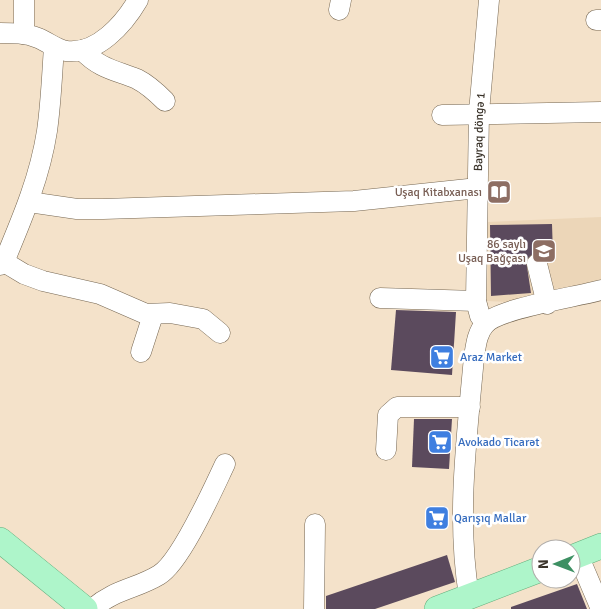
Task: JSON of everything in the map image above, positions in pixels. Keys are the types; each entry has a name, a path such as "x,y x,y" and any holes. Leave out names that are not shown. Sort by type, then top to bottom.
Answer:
{"main road":[{"path":"0,540 85,609"},
{"path":"581,554 601,546"},
{"path":"437,609 531,573"}],"street":[{"path":"24,0 24,34"},
{"path":"0,32 24,34 66,51 82,50 110,34 128,16 138,0"},
{"name":"Bayraq döngə 1","path":"486,323 480,316 476,301 480,112 489,0"},
{"path":"54,47 47,131 29,202 2,263 43,281 100,294 136,311 153,315 170,313 188,315 203,319 220,333"},
{"path":"82,50 93,62 119,74 139,80 165,101"},
{"path":"442,114 480,112 601,112"},
{"path":"29,202 77,209 112,209 354,201 478,188"},
{"path":"536,264 547,304"},
{"path":"469,596 463,548 463,497 476,343 486,323 504,314 601,290"},
{"path":"380,298 476,301"},
{"path":"141,352 153,315"},
{"path":"386,450 388,415 397,407 470,408"},
{"path":"92,609 104,598 159,575 169,567 198,520 225,464"},
{"path":"314,609 315,524"},
{"path":"581,568 601,609"}],"shaded area":[{"name":"86 saylı Uşaq Bağçası","path":"601,217 601,279 571,290 508,302 487,301 488,222"}],"building":[{"path":"552,224 553,255 535,252 526,260 531,293 491,296 490,225"},
{"path":"396,310 456,312 452,375 391,370"},
{"path":"414,419 452,419 449,469 412,467"},
{"path":"447,555 455,582 375,609 326,609 326,596"},
{"path":"563,589 579,589 587,609 511,609 511,607"}],"place":[{"name":"Uşaq Kitabxanası","path":"499,192"},
{"name":"86 saylı Uşaq Bağçası","path":"544,251"},
{"name":"Araz Market","path":"442,357"},
{"name":"Avokado Ticarət","path":"440,442"},
{"name":"Qarışıq Mallar","path":"437,518"}]}
